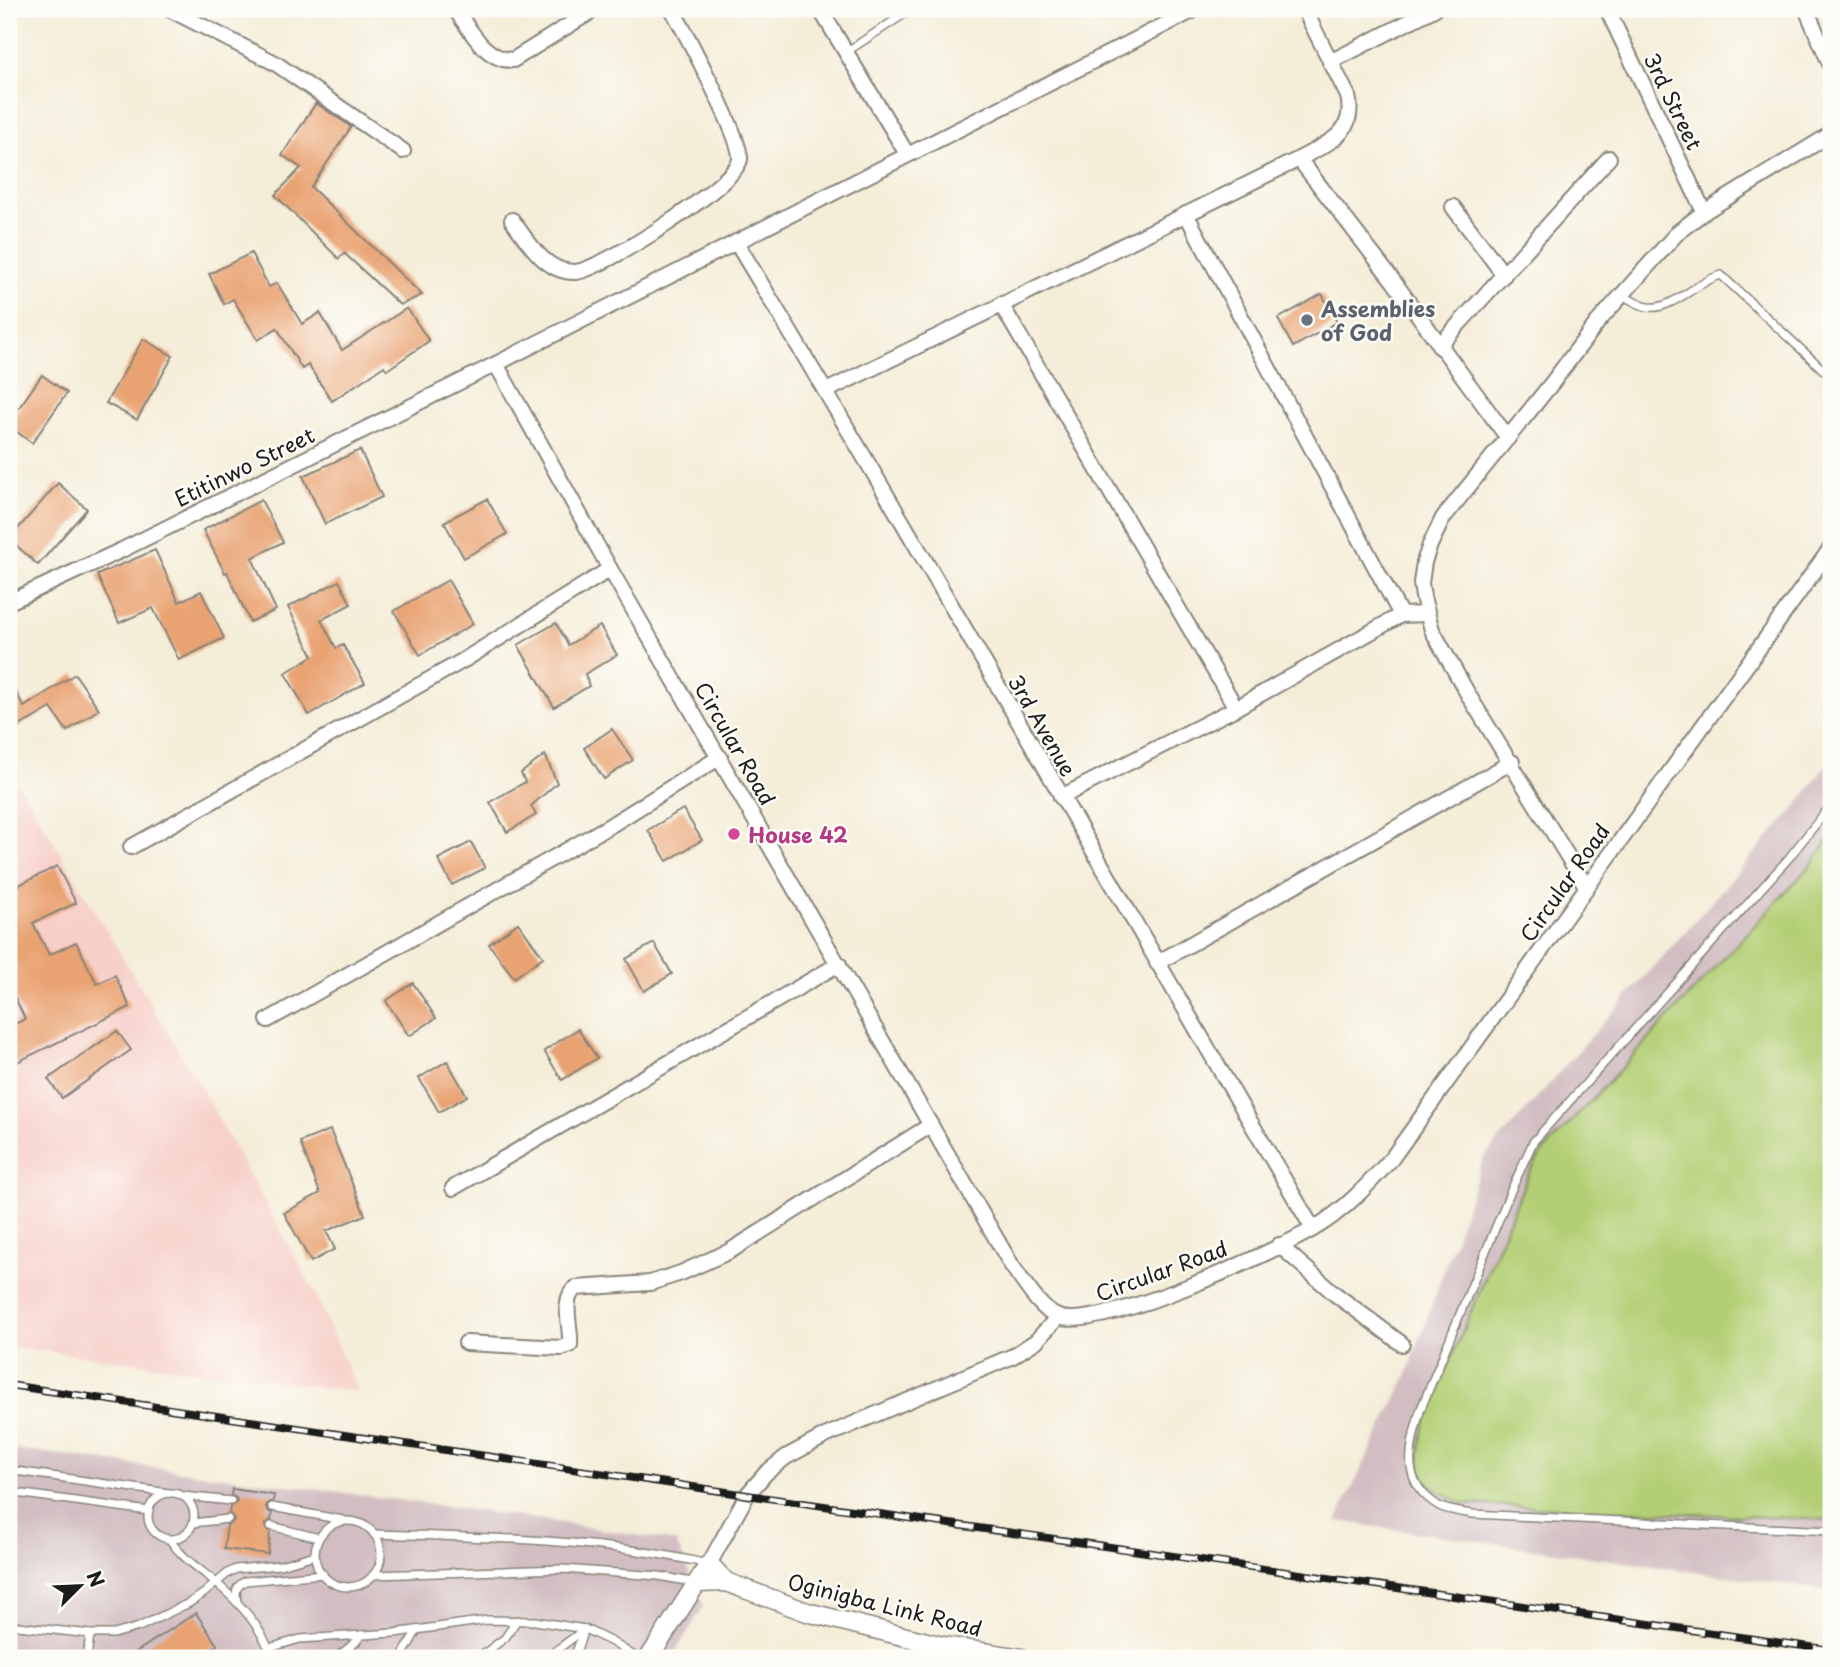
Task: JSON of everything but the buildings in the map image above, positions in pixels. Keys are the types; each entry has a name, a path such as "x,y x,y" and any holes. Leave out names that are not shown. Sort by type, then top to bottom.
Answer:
{"street":[{"path":"169,9 275,63 404,151"},
{"path":"455,9 492,57 503,60 513,60 595,9"},
{"path":"512,220 541,258 573,272 590,269 622,253 692,206 733,173 739,164 739,148 672,9"},
{"path":"820,9 907,154"},
{"name":"Etitinwo Street","path":"9,602 122,550 496,364 1196,9"},
{"path":"826,391 1299,159 1339,135 1349,121 1351,108 1348,96 1304,9"},
{"path":"1330,62 1434,9"},
{"name":"3rd Street","path":"1607,9 1704,212"},
{"path":"1806,9 1831,66"},
{"path":"1586,886 1469,696 1426,614 1421,583 1424,562 1443,519 1597,323 1678,232 1704,212 1831,134"},
{"path":"1439,346 1609,158"},
{"path":"1299,159 1394,282 1508,438"},
{"path":"1453,207 1504,275"},
{"path":"1186,214 1401,615"},
{"name":"3rd Avenue","path":"736,242 826,391 1313,1229"},
{"path":"1001,304 1236,708"},
{"name":"Circular Road","path":"496,364 610,569 1012,1266 1041,1304 1058,1317 1087,1319 1112,1314 1179,1290 1313,1229 1362,1192 1392,1158 1831,548"},
{"path":"131,847 464,660 610,569"},
{"path":"1061,797 1236,708 1401,615 1426,614"},
{"path":"268,1020 611,825 720,757"},
{"path":"1157,963 1511,762"},
{"path":"453,1188 839,964"},
{"path":"466,1343 561,1349 570,1345 567,1299 570,1292 576,1288 650,1283 681,1273 730,1251 931,1125"},
{"path":"1279,1245 1335,1294 1402,1345"},
{"path":"649,1658 709,1564 747,1495 766,1473 786,1457 825,1436 1013,1356 1036,1341 1058,1317"},
{"path":"709,1564 726,1582"},
{"name":"Oginigba Link Road","path":"697,1583 726,1582 807,1612 943,1646 1021,1658"}],"lane":[{"path":"846,52 909,11"},
{"path":"1622,295 1646,307 1662,307 1710,278 1721,275 1831,377"},
{"path":"1831,805 1788,859 1533,1142 1425,1398 1410,1448 1410,1471 1420,1490 1441,1507 1472,1514 1831,1531"},
{"path":"9,1470 231,1501"},
{"path":"9,1492 149,1511"},
{"path":"169,1493 155,1499 149,1511 151,1528 156,1534 170,1540 183,1557 237,1602 257,1625 272,1658"},
{"path":"170,1540 185,1535 193,1523 192,1507 182,1496"},
{"path":"272,1507 347,1521 367,1527 374,1534 379,1544 379,1565 366,1581 348,1586 338,1585 323,1574 315,1555 319,1538 328,1527 347,1521"},
{"path":"193,1523 228,1519"},
{"path":"271,1526 319,1538"},
{"path":"374,1534 514,1538 644,1551 709,1564"},
{"path":"9,1625 114,1634 139,1627 189,1603 236,1569 281,1565 315,1555"},
{"path":"373,1574 562,1569 659,1576 697,1583"},
{"path":"237,1602 235,1591 245,1580 323,1574"},
{"path":"269,1648 300,1639 417,1630 488,1620 535,1620 585,1629 637,1658"},
{"path":"478,1658 505,1638 517,1620"},
{"path":"547,1658 585,1629"},
{"path":"574,1658 585,1629"},
{"path":"401,1658 417,1630"},
{"path":"87,1658 90,1634"},
{"path":"336,1658 361,1635"}],"shaded area":[{"path":"1831,758 1831,1591 1336,1521 1406,1378 1484,1157 1795,808"},
{"path":"9,768 200,1086 314,1291 358,1392 9,1346"},
{"path":"9,1448 538,1519 676,1542 704,1606 675,1652 712,1658 9,1658"}],"green space":[{"path":"1831,837 1831,1520 1465,1504 1449,1497 1428,1482 1422,1473 1420,1452 1425,1421 1529,1173 1541,1154 1811,865"}],"railway":[{"path":"9,1385 747,1495 1831,1650"}],"place":[{"name":"Assemblies of God","path":"1307,320"},
{"name":"House 42","path":"734,834"}]}
